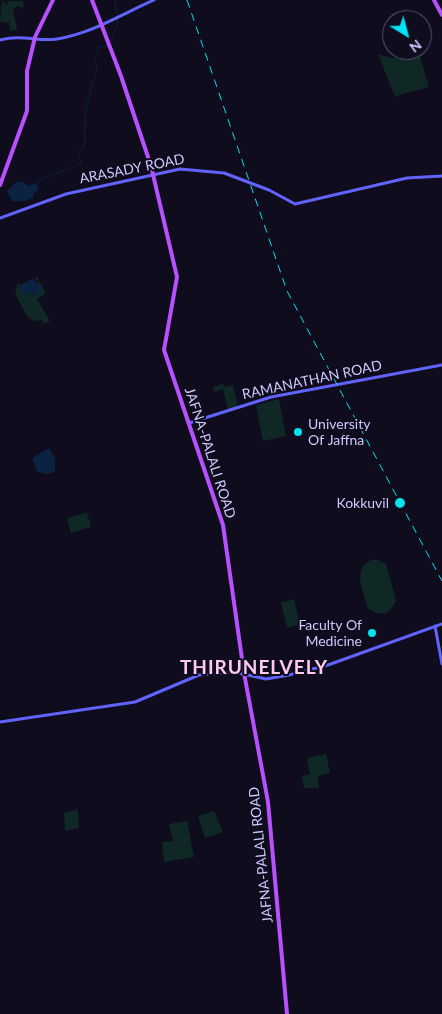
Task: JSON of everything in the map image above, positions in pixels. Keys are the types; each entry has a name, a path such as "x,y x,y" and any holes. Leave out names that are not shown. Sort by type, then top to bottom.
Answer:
{"main road":[{"path":"0,185 27,111 27,71 35,37 53,0"},
{"name":"JAFNA-PALALI ROAD","path":"92,0 123,81 153,174 177,277 164,350 223,525 244,673 268,802 287,1014"},
{"path":"0,40 13,37 55,39 101,26 154,0"},
{"path":"434,0 442,15"},
{"name":"ARASADY ROAD","path":"0,218 66,194 180,169 215,171 269,190 295,204 407,178 442,176"},
{"name":"RAMANATHAN ROAD","path":"189,423 270,397 442,365"},
{"path":"0,722 135,702 199,675 234,672 266,679 315,668 442,624"},
{"path":"435,626 442,664"}],"green space":[{"path":"2,0 7,6 8,1 23,1 24,9 17,6 13,10 17,30 10,31 9,22 0,22"},
{"path":"378,54 382,55 382,60 421,60 429,87 395,97"},
{"path":"37,277 46,294 37,299 50,321 44,324 42,320 34,321 27,316 15,294 18,283 23,291 34,294 38,282 35,279"},
{"path":"223,384 225,387 233,385 238,407 228,410 223,389 214,392 213,387"},
{"path":"279,399 286,436 263,441 256,405"},
{"path":"87,512 91,527 71,533 67,518"},
{"path":"375,559 386,564 396,600 391,609 381,614 368,608 360,579 363,567 367,562"},
{"path":"294,599 300,624 287,628 281,603"},
{"path":"326,754 330,773 318,776 319,788 304,788 302,776 310,774 307,758"},
{"path":"78,809 79,828 65,831 64,813"},
{"path":"214,811 223,832 205,838 198,816"},
{"path":"187,821 194,857 164,862 162,842 173,841 169,824"}],"water":[{"path":"22,181 28,186 37,183 39,190 34,193 33,198 25,201 12,201 7,191 15,183"},
{"path":"33,279 40,286 41,293 37,295 32,292 28,295 22,292 19,285"},
{"path":"49,448 55,458 55,472 45,474 37,471 32,458"}],"waterway":[{"path":"110,42 118,24 115,0"},
{"path":"36,182 81,163 78,152 84,148 86,109 97,67 94,57 98,54 98,48 108,45"}],"railway":[{"path":"187,0 287,291 442,581"}],"place":[{"name":"University Of Jaffna","path":"298,432"},
{"name":"Kokkuvil","path":"400,503"},
{"name":"Faculty Of Medicine","path":"372,633"}],"district":[{"name":"THIRUNELVELY","path":"254,668"}]}
